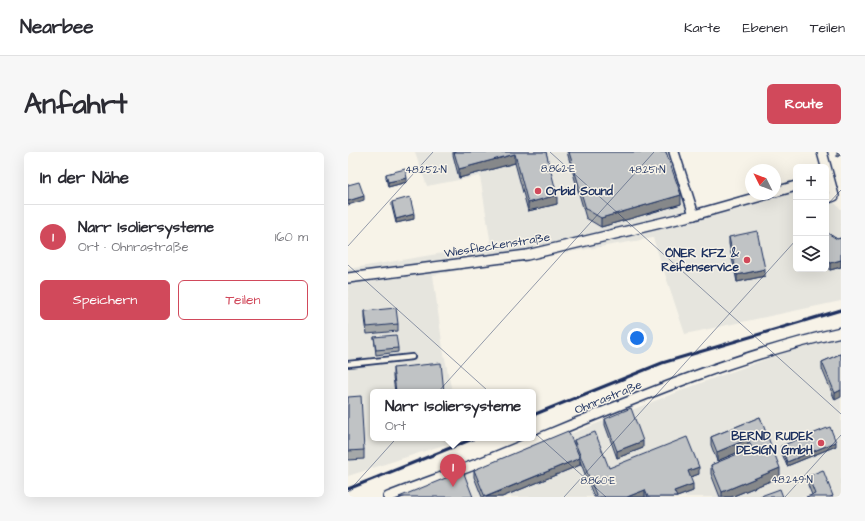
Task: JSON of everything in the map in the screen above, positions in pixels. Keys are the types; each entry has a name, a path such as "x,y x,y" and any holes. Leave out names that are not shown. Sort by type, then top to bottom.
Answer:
{"street":[{"path":"674,152 694,215"},
{"path":"822,152 824,164"},
{"path":"829,182 834,196 829,198"},
{"path":"781,191 793,189"},
{"name":"Wiesfleckenstraße","path":"348,278 528,255 694,215 747,200"},
{"name":"Ohnrastraße","path":"536,439 622,403 733,361 841,332"},
{"name":"Ohnrastraße","path":"388,497 481,462 531,441"}],"lane":[{"path":"348,364 412,357"}],"shaded area":[{"path":"415,152 679,152 698,208 745,199 781,200 781,193 793,191 793,272 829,272 829,198 841,209 841,301 685,334 653,238 433,275 443,349 451,389 370,389 370,441 456,441 348,476 348,269 491,245 480,176 427,186"},
{"path":"841,337 841,497 403,497 470,473 706,381 792,350"}],"building":[{"name":"Orbid Sound","path":"454,152 546,152 557,195 528,203 515,154 459,169"},
{"path":"569,152 666,152 681,195 601,218 586,209"},
{"path":"405,169 407,178 388,182 386,174"},
{"path":"359,182 364,196 348,201 348,185"},
{"path":"410,197 414,214 396,219 392,202"},
{"name":"ÖNER KFZ & Reifenservice","path":"757,231 765,269 737,275 729,237"},
{"path":"829,234 837,239 841,238 841,260 830,263"},
{"path":"396,308 398,324 367,327 365,311"},
{"path":"396,335 398,348 376,350 374,337"},
{"path":"840,354 841,390 835,393 822,362"},
{"path":"441,363 444,389 396,389 393,368"},
{"path":"361,396 364,450 348,451 348,397"},
{"path":"631,408 643,441 617,451 605,419"},
{"path":"760,417 780,468 722,492 711,465 752,448 748,439 717,452 711,437"},
{"path":"830,427 836,442 787,462 781,446"},
{"path":"568,431 580,458 485,497 474,470"},
{"path":"595,432 609,468 687,437 699,467 688,471 693,484 674,491 677,497 648,497 645,490 627,497 597,497 574,440"},
{"path":"823,470 833,496 806,497 815,494 808,476"},
{"path":"463,471 473,497 399,497"},
{"path":"780,489 783,497 758,497"}],"railway":[{"path":"536,414 662,363 841,310"},
{"path":"348,489 468,441"}],"place":[{"name":"Orbid Sound","path":"538,191"},
{"name":"ÖNER KFZ & Reifenservice","path":"747,260"},
{"name":"BERND RUDEK DESIGN GmbH","path":"821,443"},
{"name":"Narr Isoliersysteme","path":"453,487"}]}
